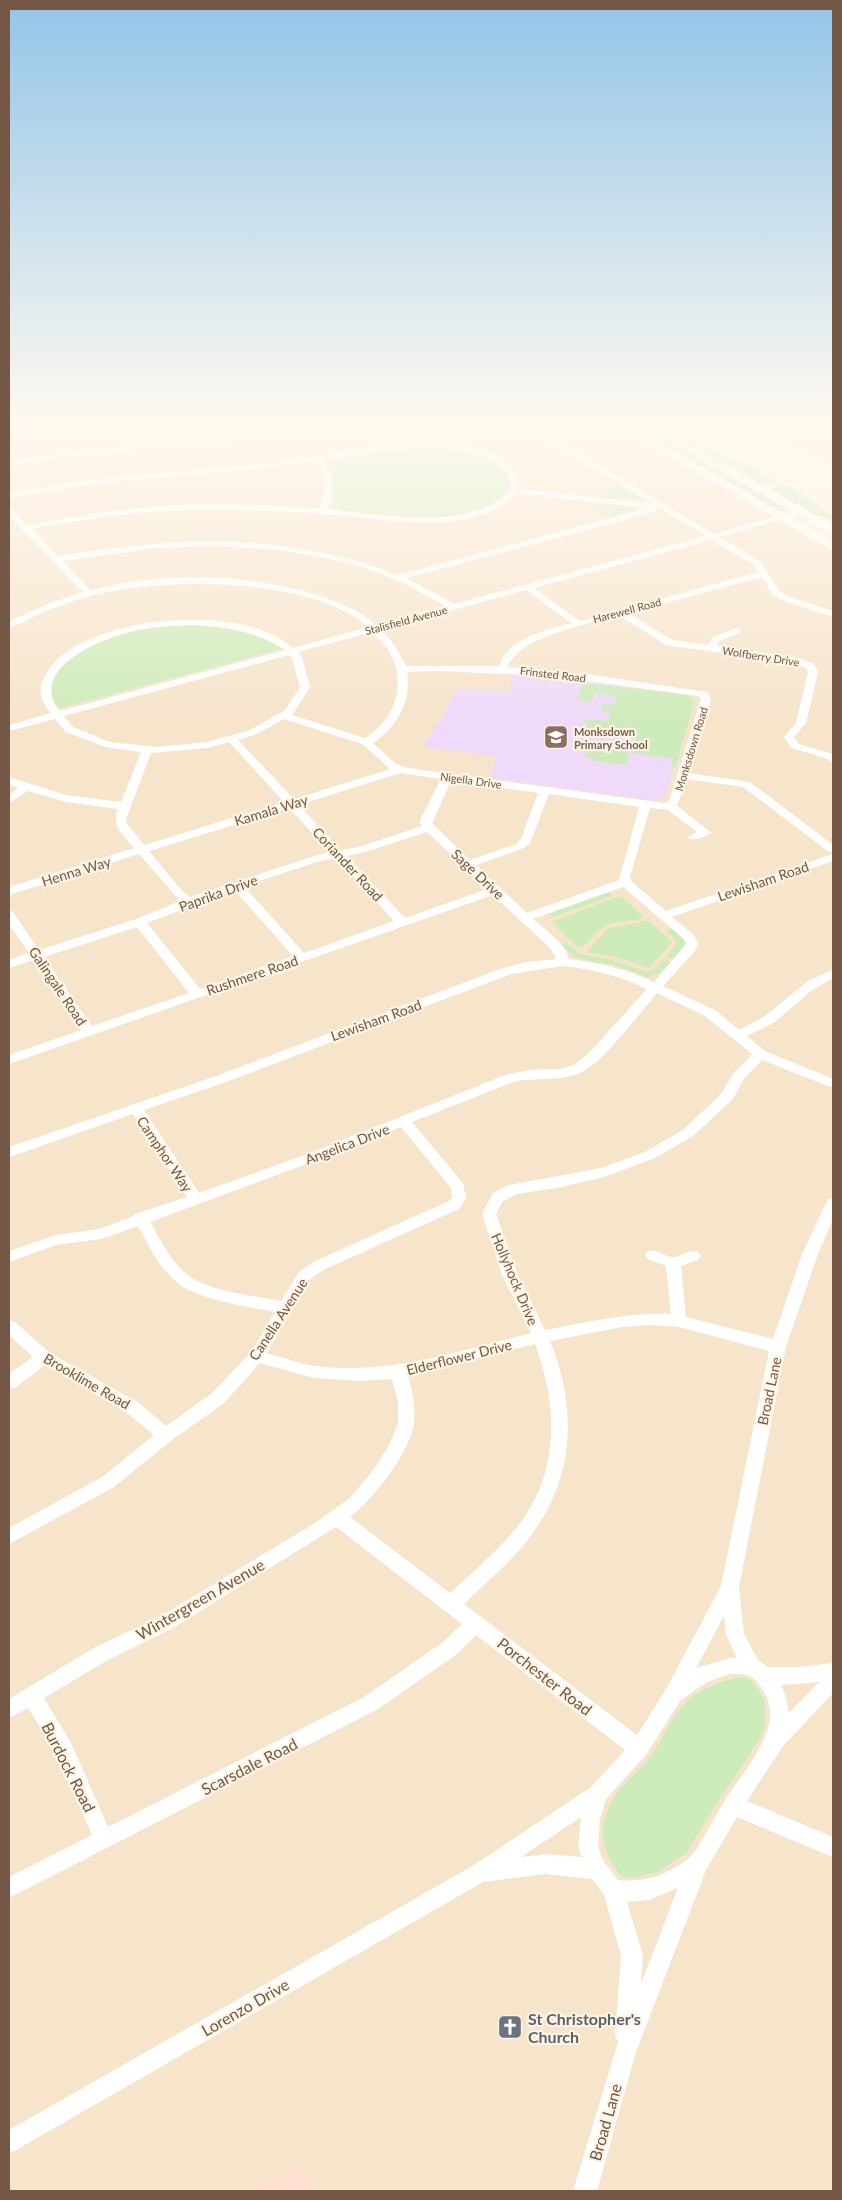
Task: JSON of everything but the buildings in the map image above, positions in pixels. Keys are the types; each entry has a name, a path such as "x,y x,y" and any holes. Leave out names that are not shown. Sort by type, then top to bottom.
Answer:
{"street":[{"path":"18,521 89,593"},
{"path":"25,528 69,521"},
{"path":"401,577 612,521"},
{"path":"683,521 758,564 776,593 784,598 833,614"},
{"name":"Stalisfield Avenue","path":"9,728 774,521"},
{"path":"788,521 833,547"},
{"path":"818,521 833,529"},
{"path":"57,559 110,549 153,545 227,543 292,548 327,555 401,577 454,607"},
{"name":"Harewell Road","path":"503,668 505,661 512,652 523,643 541,634 746,577 764,574"},
{"path":"9,625 34,612 89,593 131,585 208,580 263,585 322,600 350,612 377,628 396,654 402,668 403,690 397,709 384,728 374,738 366,742"},
{"path":"527,587 578,624"},
{"name":"Wolfberry Drive","path":"621,612 669,643 796,660 810,666 813,672 801,723 799,727 790,733 789,737 795,746 829,756 833,760"},
{"path":"174,623 224,625 269,638 292,651 302,665 305,684 302,695 285,716 260,730 233,741 184,749 147,750 112,745 83,736 60,722 49,708 45,695 46,685 56,667 81,647 122,631 174,623"},
{"path":"711,649 715,639 733,628 748,637"},
{"name":"Frinsted Road","path":"402,668 445,666 539,671 703,694"},
{"name":"Monksdown Road","path":"672,805 706,699 703,694"},
{"name":"Nigella Drive","path":"285,716 366,742 392,766 399,769 645,805 672,805"},
{"name":"Coriander Road","path":"233,741 402,922"},
{"path":"147,750 120,819 120,825 180,896 189,902"},
{"name":"Kamala Way","path":"142,850 399,769"},
{"path":"682,775 746,784 833,850"},
{"path":"428,828 427,818 448,776"},
{"path":"9,780 26,788 67,799 125,806"},
{"path":"9,800 26,788"},
{"path":"468,864 520,846 526,840 545,790"},
{"path":"645,805 624,877 625,882 690,938 692,944 656,988"},
{"path":"672,805 706,833 694,837"},
{"name":"Paprika Drive","path":"9,964 140,922 211,892 318,858 361,850 428,828"},
{"name":"Sage Drive","path":"428,828 562,955 563,962"},
{"name":"Henna Way","path":"9,891 142,850"},
{"name":"Lewisham Road","path":"665,915 833,857"},
{"path":"524,918 625,882"},
{"path":"236,885 301,958"},
{"name":"Rushmere Road","path":"9,1060 495,890"},
{"name":"Galingale Road","path":"9,915 89,1032"},
{"path":"140,922 197,994"},
{"name":"Lewisham Road","path":"9,1152 221,1079 507,971 527,966 563,962 626,974 710,1013 760,1054 833,1084"},
{"path":"738,1035 770,1019 788,1005 804,988 823,977 833,974"},
{"name":"Angelica Drive","path":"9,1257 29,1248 56,1240 101,1234 404,1122 510,1078 528,1074 578,1070 594,1057 656,988"},
{"name":"Hollyhock Drive","path":"452,1603 512,1544 536,1512 552,1472 562,1434 560,1394 539,1337 510,1274 489,1214 498,1196 514,1188 561,1182 604,1172 650,1155 688,1133 728,1096 737,1078 748,1064 760,1054"},
{"name":"Camphor Way","path":"135,1108 196,1200"},
{"name":"Canella Avenue","path":"9,1537 108,1482 166,1435 218,1398 256,1356 304,1276 318,1266 454,1205 459,1198 458,1187 404,1122"},
{"name":"Broad Lane","path":"730,1587 778,1347 810,1254 833,1203"},
{"path":"140,1218 167,1261 180,1277 193,1285 285,1308"},
{"path":"652,1255 673,1263 693,1256"},
{"path":"673,1263 678,1321"},
{"name":"Elderflower Drive","path":"256,1356 314,1372 362,1375 399,1372 539,1337 622,1321 650,1318 678,1321 778,1347"},
{"name":"Brooklime Road","path":"9,1326 44,1357 134,1408 166,1435"},
{"path":"9,1383 44,1357"},
{"name":"Wintergreen Avenue","path":"9,1709 99,1654 167,1622 337,1517 356,1503 380,1474 396,1448 406,1424 406,1403 399,1372"},
{"path":"337,1517 452,1603"},
{"path":"730,1587 735,1635 758,1671 776,1694 780,1717 776,1740"},
{"path":"481,1872 598,1794 639,1749 673,1695 730,1587"},
{"name":"Porchester Road","path":"452,1603 639,1749"},
{"name":"Scarsdale Road","path":"9,1888 371,1703 450,1648 476,1623"},
{"path":"673,1695 701,1675 730,1666 799,1676 833,1671"},
{"path":"625,2052 698,1864 733,1805 776,1740 833,1680"},
{"name":"Burdock Road","path":"31,1695 64,1749 104,1840"},
{"path":"598,1794 590,1819 588,1848 597,1869 613,1890 632,1956 625,2052"},
{"path":"733,1805 833,1847"},
{"path":"481,1872 545,1864 597,1869"},
{"path":"613,1890 634,1893 665,1885 698,1864"},
{"name":"Lorenzo Drive","path":"9,2143 481,1872"},
{"name":"Broad Lane","path":"585,2191 625,2052"}],"shaded area":[{"path":"9,521 788,521 833,545 833,2191 313,2191 298,2164 253,2191 9,2191"},
{"name":"Monksdown Primary School","path":"512,673 687,695 695,700 665,796 653,800 489,778 497,757 425,747 424,743 439,723 457,689 509,691"},
{"path":"298,2164 313,2191 253,2191"}],"green space":[{"path":"193,625 216,627 260,637 280,647 280,649 56,709 50,695 52,682 58,671 68,661 93,644 132,631 163,626"},
{"path":"583,683 687,695 695,700 675,768 671,767 673,759 632,753 636,738 602,734 601,736 585,736 587,724 584,723 586,719 608,721 611,712 601,711 603,704 614,705 617,696 595,693 592,702 576,700"},
{"path":"598,748 629,752 626,765 593,761 593,758 585,757 588,749 597,751"},
{"path":"608,892 613,896 553,917 549,913"},
{"path":"620,896 640,913 643,918 608,925 600,929 582,947 579,948 551,922"},
{"path":"647,921 672,942 649,968 616,957 586,952 609,928"},
{"path":"672,928 685,942 685,946 673,959 666,957 677,944 675,939 666,931"},
{"path":"566,942 580,954 612,960 648,972 653,971 664,959 671,962 660,973 648,977 613,965 577,958 560,945"},
{"path":"734,1678 748,1678 755,1684 763,1697 766,1715 763,1734 686,1853 658,1872 632,1878 621,1876 609,1859 604,1841 604,1823 611,1802 619,1790 651,1756 674,1716 684,1704 701,1691"}],"place":[{"name":"Monksdown Primary School","path":"556,737"},
{"name":"St Christopher's Church","path":"510,2027"}]}
